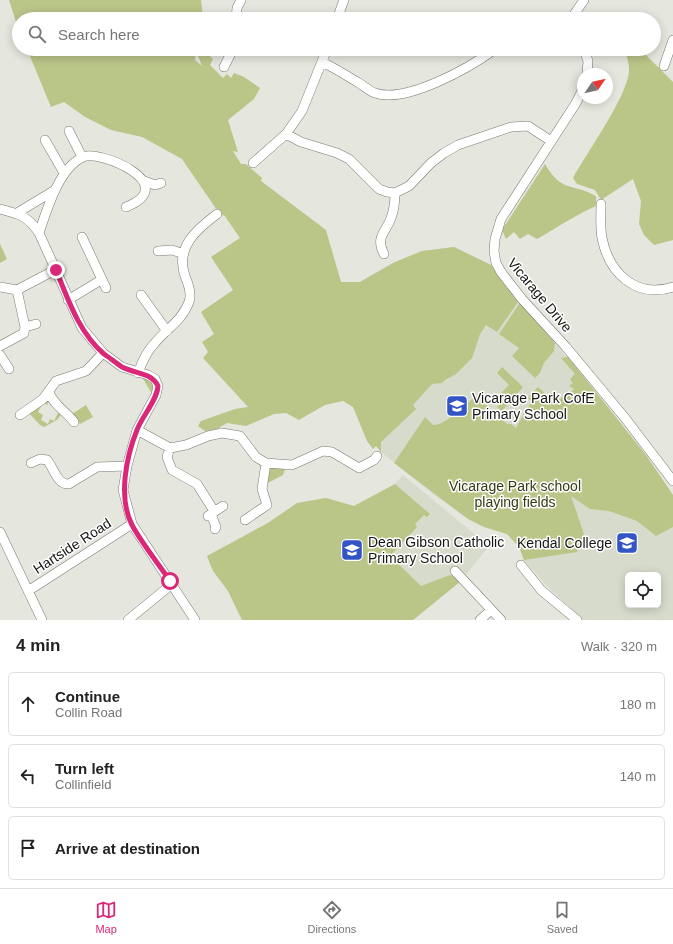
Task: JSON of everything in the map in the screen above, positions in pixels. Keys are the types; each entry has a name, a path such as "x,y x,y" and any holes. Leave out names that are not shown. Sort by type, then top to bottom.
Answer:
{"street":[{"path":"237,12 237,8 242,0"},
{"path":"340,12 344,0"},
{"path":"576,12 584,0"},
{"path":"664,66 673,40"},
{"path":"224,67 230,56"},
{"path":"253,163 286,134 302,111 324,56"},
{"path":"322,62 338,69 374,93 387,95 424,87 463,70 484,56"},
{"path":"586,56 587,68"},
{"name":"Vicarage Drive","path":"577,99 501,219 495,239 496,263 522,299 566,347 627,420 673,481"},
{"path":"286,134 302,142 337,153 348,159 380,189 387,192 395,192 409,186 426,167 444,152 458,145 511,127 528,126 551,141"},
{"path":"69,131 82,157"},
{"path":"45,140 64,173"},
{"path":"39,233 55,190 64,173 82,157 92,154 140,175 144,180 155,185 162,183"},
{"path":"126,207 139,202 145,192 144,180"},
{"path":"17,213 55,190"},
{"path":"384,254 380,239 391,220 395,192"},
{"path":"601,204 602,237 607,255 617,271 627,281 648,291 665,290 673,287"},
{"path":"0,209 17,213 31,220 39,233 68,300 82,328 103,353 122,367 155,380 158,386 156,395 137,430 127,466 123,490 132,524 195,620"},
{"path":"138,373 144,357 154,343 183,315 190,300 188,285 182,268 188,240 217,214"},
{"path":"68,300 104,284 82,237"},
{"path":"158,251 172,250 184,254"},
{"path":"0,287 17,290 56,270"},
{"path":"0,346 24,333 25,327 17,290"},
{"path":"141,295 167,331"},
{"path":"25,327 36,324"},
{"path":"20,415 43,399 56,381 86,371 103,353"},
{"path":"0,355 9,368"},
{"path":"49,392 56,404 68,413 74,422"},
{"path":"137,430 170,448 186,445 208,436 222,433 240,436 256,457 266,463 292,465 323,451 332,452 359,468 377,456"},
{"path":"170,448 167,457 172,470 197,484 211,514 216,527 215,529"},
{"path":"31,463 40,459 47,460 52,466 60,482 64,484 69,484 97,467 127,466"},
{"path":"245,520 267,505 262,489 266,463"},
{"path":"211,514 224,506"},
{"name":"Hartside Road","path":"28,591 132,524"},
{"path":"0,532 42,620"},
{"path":"522,565 541,590 577,620"},
{"path":"455,571 501,620"},
{"path":"128,620 172,584"},
{"path":"480,620 491,610"}],"shaded area":[{"name":"Vicarage Park CofE Primary School","path":"454,247 491,265 517,301 585,378 567,395 554,402 673,495 673,620 579,620 571,608 547,586 524,560 519,547 507,534 484,527 468,519 434,495 381,452 376,446 343,291 391,264 422,251"},
{"name":"Dean Gibson Catholic Primary School","path":"403,475 489,546 461,581 413,620 242,620 228,591 213,571 207,556 268,523 297,503 326,498 354,506 395,484"}],"green space":[{"path":"9,0 201,0 202,12 13,12"},
{"path":"30,56 195,56 195,60 202,66 198,56 210,56 213,59 210,65 223,78 227,74 231,78 234,73 244,77 260,88 254,99 228,120 238,152 233,151 241,164 246,164 262,178 261,181 326,230 341,282 360,282 395,262 422,251 454,247 491,265 518,302 497,332 486,325 480,334 472,358 456,374 442,383 432,384 413,405 416,409 381,442 381,452 376,446 373,449 367,441 353,407 343,401 325,405 299,420 286,413 274,414 246,426 227,423 217,429 205,431 198,426 201,421 235,409 248,407 203,358 208,352 202,342 214,334 201,312 233,290 211,257 240,238 224,215 221,216 182,159 142,137 111,130 85,117 64,102 51,107"},
{"path":"627,56 647,56 673,82 673,240 654,245 644,235 639,224 641,201 633,179 601,200 595,190 577,184 573,178 606,124 622,94 629,70"},
{"path":"545,164 551,173 562,184 580,189 596,196 596,206 573,217 537,239 528,234 520,239 514,232 506,239 502,230"},
{"path":"0,244 7,259 0,263"},
{"path":"520,303 555,343 554,351 544,363 540,373 535,378 512,356 519,348 499,334"},
{"name":"Vicarage Park school playing fields","path":"568,357 646,455 673,495 673,527 656,536 637,521 609,511 590,509 571,496 584,534 577,552 524,560 519,547 507,534 484,527 468,519 394,463 425,417 433,425 444,422 462,409 476,396 507,424 511,424 516,428 525,411 532,402 528,398 538,387 554,402 567,395 574,389 569,386 573,383 570,379 575,374 561,358"},
{"path":"502,367 523,387 502,411 497,407 504,400 499,395 509,385 497,373"},
{"path":"142,377 147,378 153,386 152,394"},
{"path":"43,400 47,401 48,405 43,403 38,412 43,415 41,420 48,424 50,419 54,421 59,411 53,406 59,408 61,415 57,420 44,427 40,425 28,412"},
{"path":"86,405 93,417 80,424 72,414"},
{"path":"275,467 285,469 283,475 266,484 268,472 271,468"},
{"name":"Dean Gibson Catholic Primary School","path":"395,484 430,514 427,517 424,515 415,524 417,527 390,556 421,586 450,575 461,581 413,620 242,620 228,591 213,571 207,556 268,523 297,503 326,498 354,506"}],"place":[{"name":"Vicarage Park CofE Primary School","path":"457,406"},
{"name":"Kendal College","path":"627,543"},
{"name":"Dean Gibson Catholic Primary School","path":"352,550"}],"route":[{"path":"56,270 68,300 82,328 103,353 122,367 148,375 155,380 158,386 158,391 137,430 127,466 123,490 132,524 170,581"}]}
